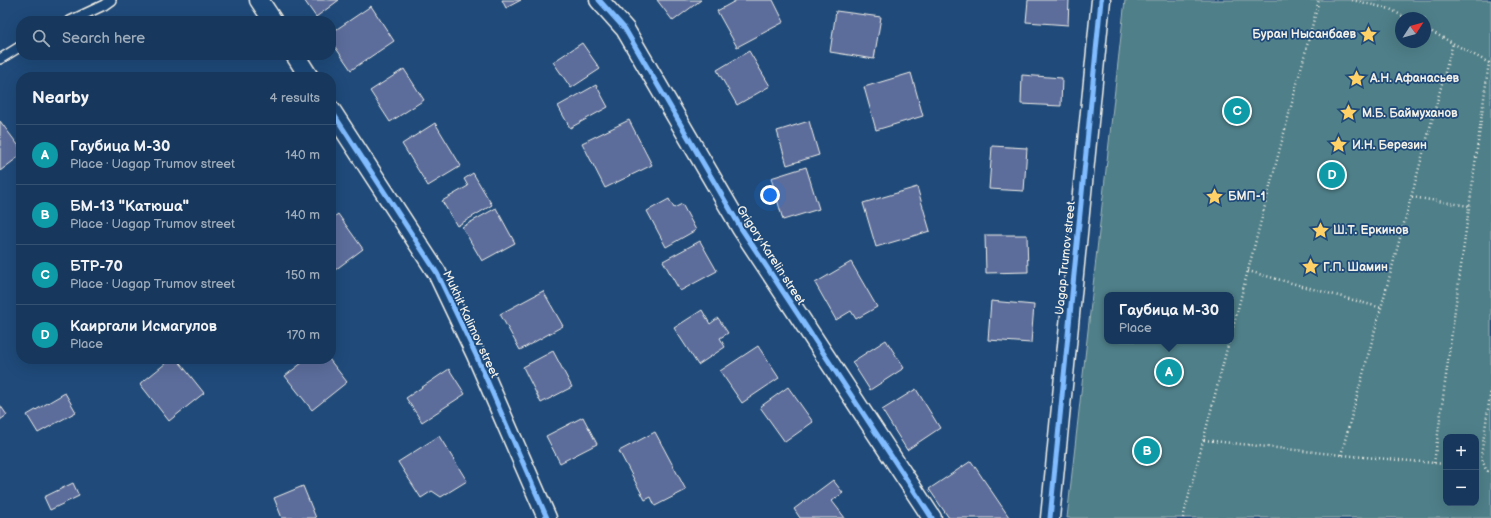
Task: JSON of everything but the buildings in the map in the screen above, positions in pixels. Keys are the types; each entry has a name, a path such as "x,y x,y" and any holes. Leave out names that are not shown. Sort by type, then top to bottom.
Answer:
{"street":[{"path":"259,0 270,16"},
{"name":"Grigory Karelin street","path":"599,0 625,29 741,228 932,518"},
{"name":"Uagap Trumov street","path":"1050,518 1101,0"},
{"path":"298,60 306,72"},
{"name":"Mukhit Kalimov street","path":"336,118 436,273 476,355 546,518"}],"lane":[{"path":"81,16 111,0"},
{"path":"0,59 16,49"}],"path":[{"path":"1234,324 1319,0"},
{"path":"1352,0 1390,9 1395,12"},
{"path":"1431,31 1490,63 1434,463"},
{"path":"1341,455 1453,43"},
{"path":"1412,197 1469,206"},
{"path":"1248,270 1382,308"},
{"path":"1183,518 1229,344"},
{"path":"1491,390 1481,456 1486,470 1491,473"},
{"path":"1204,440 1341,455 1443,464"}],"green space":[{"path":"1125,0 1491,0 1491,518 1067,518"}],"cycle path":[{"path":"599,0 625,29 741,228 932,518"},
{"path":"1050,518 1101,0"},
{"path":"336,118 437,273 476,355 547,518"}],"place":[{"name":"Буран Нысанбаев","path":"1369,34"},
{"name":"А.Н. Афанасьев","path":"1357,78"},
{"name":"БТР-70","path":"1237,111"},
{"name":"М.Б. Баймуханов","path":"1349,113"},
{"name":"И.Н. Березин","path":"1339,145"},
{"name":"Каиргали Исмагулов","path":"1332,175"},
{"name":"БМП-1","path":"1215,196"},
{"name":"Ш.Т. Еркинов","path":"1320,230"},
{"name":"Г.П. Шамин","path":"1310,267"},
{"name":"Гаубица М-30","path":"1169,372"},
{"name":"БМ-13 \"Катюша\"","path":"1147,451"}]}
